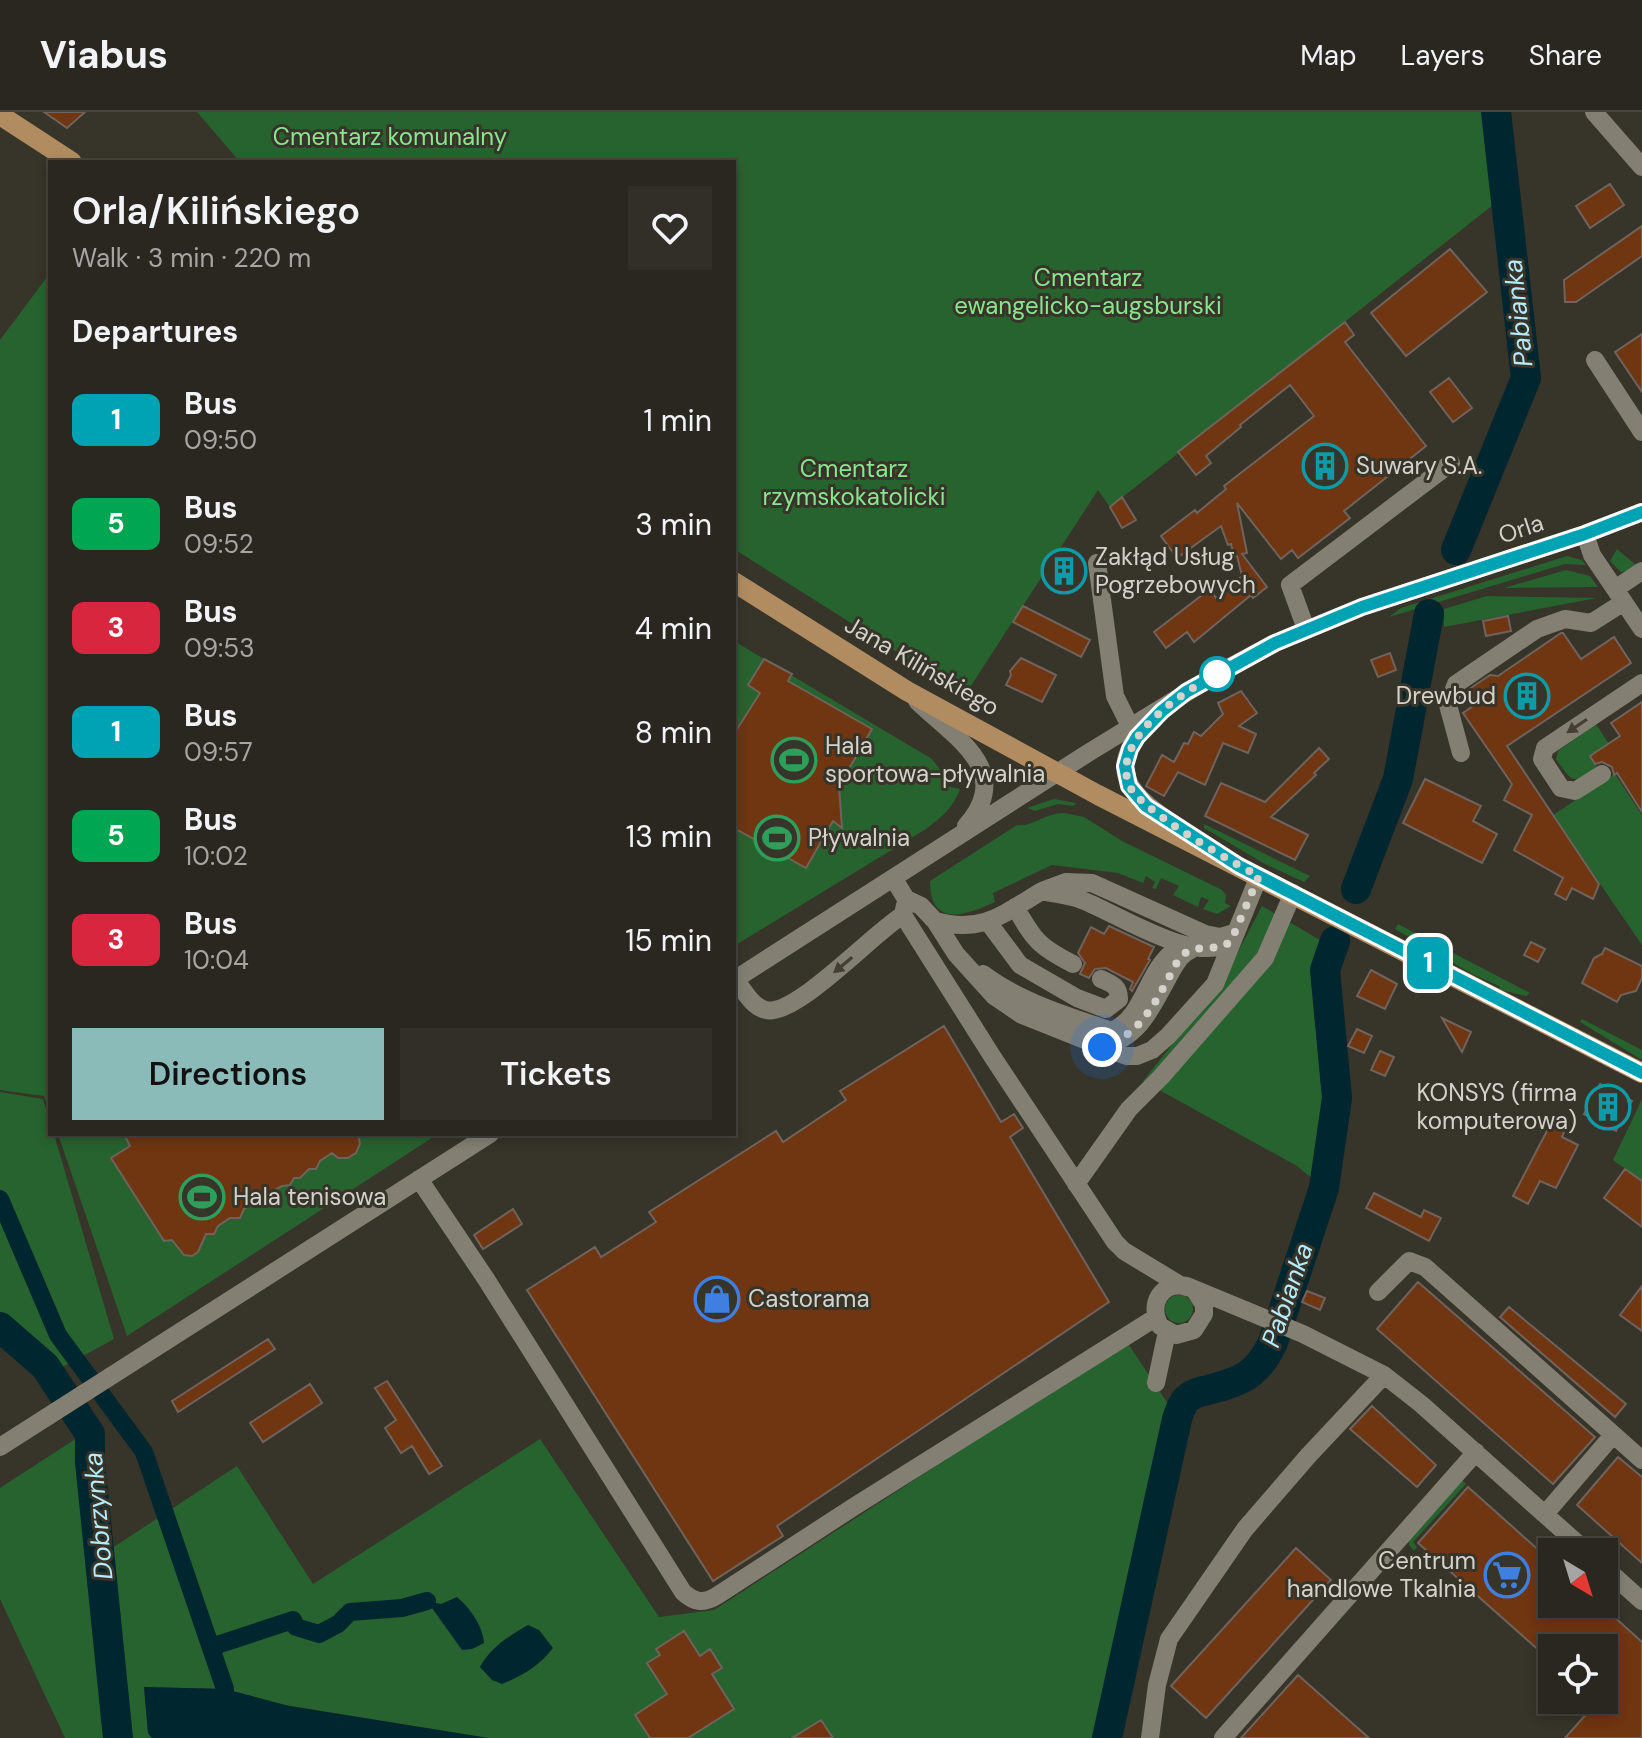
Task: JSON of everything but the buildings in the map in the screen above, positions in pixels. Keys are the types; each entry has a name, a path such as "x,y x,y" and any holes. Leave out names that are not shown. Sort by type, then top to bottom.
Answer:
{"main road":[{"path":"0,115 69,160"},
{"name":"Jana Kilińskiego","path":"736,583 907,691 1057,772 1642,1073"}],"street":[{"path":"1594,112 1642,167"},
{"path":"1595,360 1642,432"},
{"path":"1306,629 1290,585 1451,463"},
{"name":"Orla","path":"1186,692 1306,629 1642,512"},
{"path":"1585,534 1592,555 1642,629"},
{"path":"1097,563 1115,696 1130,726"},
{"path":"1461,753 1448,705 1456,684 1537,629 1565,619 1591,623 1642,571"},
{"path":"1602,774 1575,791 1561,788 1542,759 1545,748 1642,683"},
{"path":"907,691 966,746 984,771 985,793 978,810 967,825 940,849"},
{"path":"736,979 1186,692"},
{"path":"1186,692 1148,725 1130,749 1125,766 1129,786 1146,806 1239,866"},
{"path":"736,981 758,1007 770,1011 787,1005 834,972 904,907 921,906 935,921 956,954 994,996 1022,1015 1127,1056 1137,1056 1152,1050 1215,984 1259,876"},
{"path":"894,879 904,907 1076,1184 1115,1242 1158,1297"},
{"path":"935,921 958,927 988,922 1042,891 1066,882 1092,883 1205,934 1220,937 1234,935"},
{"path":"1042,891 1077,898 1171,942 1215,948 1234,935"},
{"path":"1076,1184 1129,1109 1265,958 1293,893"},
{"path":"1015,907 1045,950 1073,964"},
{"path":"988,922 1020,965 1077,998 1106,1009 1119,999 1119,992 1115,986 1101,979"},
{"path":"956,954 993,982 1049,1009 1112,1031 1123,1026 1130,1017 1157,968 1171,951 1193,946"},
{"path":"1102,1047 1117,1043 1139,1026 1180,957 1193,946"},
{"path":"0,1447 487,1136"},
{"path":"419,1179 486,1279 683,1592 691,1600 700,1602 709,1601 855,1506 1161,1325"},
{"path":"1124,1251 1187,1287 1303,1334 1384,1375 1572,1538"},
{"path":"1378,1292 1409,1261 1425,1267 1642,1460"},
{"path":"1156,1383 1161,1325 1154,1311 1158,1297 1167,1288 1187,1287 1204,1305 1201,1323 1194,1330 1185,1334 1161,1325"},
{"path":"1150,1738 1157,1685 1169,1639 1245,1529 1384,1375"},
{"path":"1545,1514 1613,1435"},
{"path":"1223,1738 1476,1452"},
{"path":"1618,1580 1642,1601"}],"green space":[{"path":"197,112 1489,112 1498,201 1110,507 1098,490 965,695 736,550 736,160 238,160"},
{"path":"48,276 48,1107 44,1096 0,1090 0,340"},
{"path":"1617,549 1636,565 1621,572 1610,561"},
{"path":"1567,556 1582,560 1586,565 1565,564 1389,617 1401,608"},
{"path":"1566,570 1590,576 1598,587 1504,588"},
{"path":"1487,596 1597,598 1444,627 1444,609"},
{"path":"736,642 932,759 941,771 946,786 960,789 946,812 926,829 736,945"},
{"path":"1596,724 1609,744 1590,756 1597,767 1574,779 1556,759 1558,751"},
{"path":"1615,774 1642,815 1642,945 1553,815"},
{"path":"1054,799 1076,803 1073,806 1058,804 1035,811 1027,808"},
{"path":"1064,813 1084,817 1122,841 1222,890 1226,895 1225,903 1231,906 1217,914 1203,909 1209,900 1201,897 1198,907 1173,895 1179,886 1161,878 1156,889 1152,888 1155,882 1146,876 1143,883 1118,873 1052,865 993,893 995,902 973,911 952,914 936,906 930,881 1017,825"},
{"path":"1204,824 1310,876 1304,882 1265,864 1204,828"},
{"path":"1262,906 1332,947 1325,970 1337,1098 1324,1188 1297,1166 1143,1081 1222,982"},
{"path":"1398,924 1530,993 1526,996 1501,990 1499,986 1472,974 1395,929"},
{"path":"1582,1019 1642,1050 1642,1060 1580,1022"},
{"path":"0,1092 43,1099 48,1115 48,1136 55,1136 114,1339 61,1368 0,1313"},
{"path":"1642,1099 1642,1181 1613,1160"},
{"path":"59,1136 435,1136 127,1336"},
{"path":"1179,1295 1189,1299 1193,1309 1189,1319 1179,1323 1169,1319 1165,1309 1169,1299"},
{"path":"1127,1342 1178,1419 1108,1738 488,1738 285,1705 225,1689 144,1687 148,1733 152,1738 65,1738 0,1599 0,1488 80,1436 113,1694 100,1556 237,1466 313,1584 540,1439 659,1617 714,1610"},
{"path":"1462,1480 1466,1484 1413,1542 1417,1547 1414,1551 1409,1539"}],"water":[{"path":"457,1597 467,1606 481,1630 484,1643 472,1649 462,1650 427,1601 441,1604"},
{"path":"528,1625 539,1630 553,1648 537,1665 517,1677 502,1684 492,1680 480,1667 484,1660 501,1643"},
{"path":"144,1687 225,1689 289,1706 488,1738 152,1738 148,1733"}],"waterway":[{"name":"Pabianka","path":"1456,550 1526,378 1496,112"},
{"name":"Pabianka","path":"1356,889 1398,779 1429,614"},
{"name":"Pabianka","path":"1107,1738 1180,1410 1192,1395 1248,1375 1267,1353 1324,1188 1337,1098 1325,970 1335,941"},
{"path":"0,1199 58,1335 144,1452 225,1689"},
{"name":"Dobrzynka","path":"0,1327 45,1366 90,1434 90,1462 118,1738"},
{"path":"211,1647 293,1620 296,1627 319,1634 338,1624 350,1612 402,1608 427,1601"}],"bus line":[{"name":"1","path":"1642,512 1585,534 1362,607 1275,643 1186,692 1162,711 1137,737 1125,766 1129,786 1146,806 1239,866 1642,1073"}],"place":[{"name":"Suwary S.A.","path":"1325,466"},
{"name":"Zakłąd Usług Pogrzebowych","path":"1064,571"},
{"name":"Drewbud","path":"1527,696"},
{"name":"Hala sportowa-pływalnia","path":"794,760"},
{"name":"Pływalnia","path":"777,838"},
{"name":"KONSYS (firma komputerowa)","path":"1608,1107"},
{"name":"Hala tenisowa","path":"202,1197"},
{"name":"Castorama","path":"717,1299"},
{"name":"Centrum handlowe Tkalnia","path":"1507,1575"}],"route":[{"path":"1102,1047 1117,1043 1139,1026 1180,957 1187,951 1202,946 1225,946 1231,941 1259,876 1146,806 1129,786 1125,766 1137,737 1186,692 1217,674"}],"park label":[{"name":"Cmentarz komunalny","path":"390,137"},
{"name":"Cmentarz ewangelicko-augsburski","path":"1088,292"},
{"name":"Cmentarz rzymskokatolicki","path":"854,483"}]}
